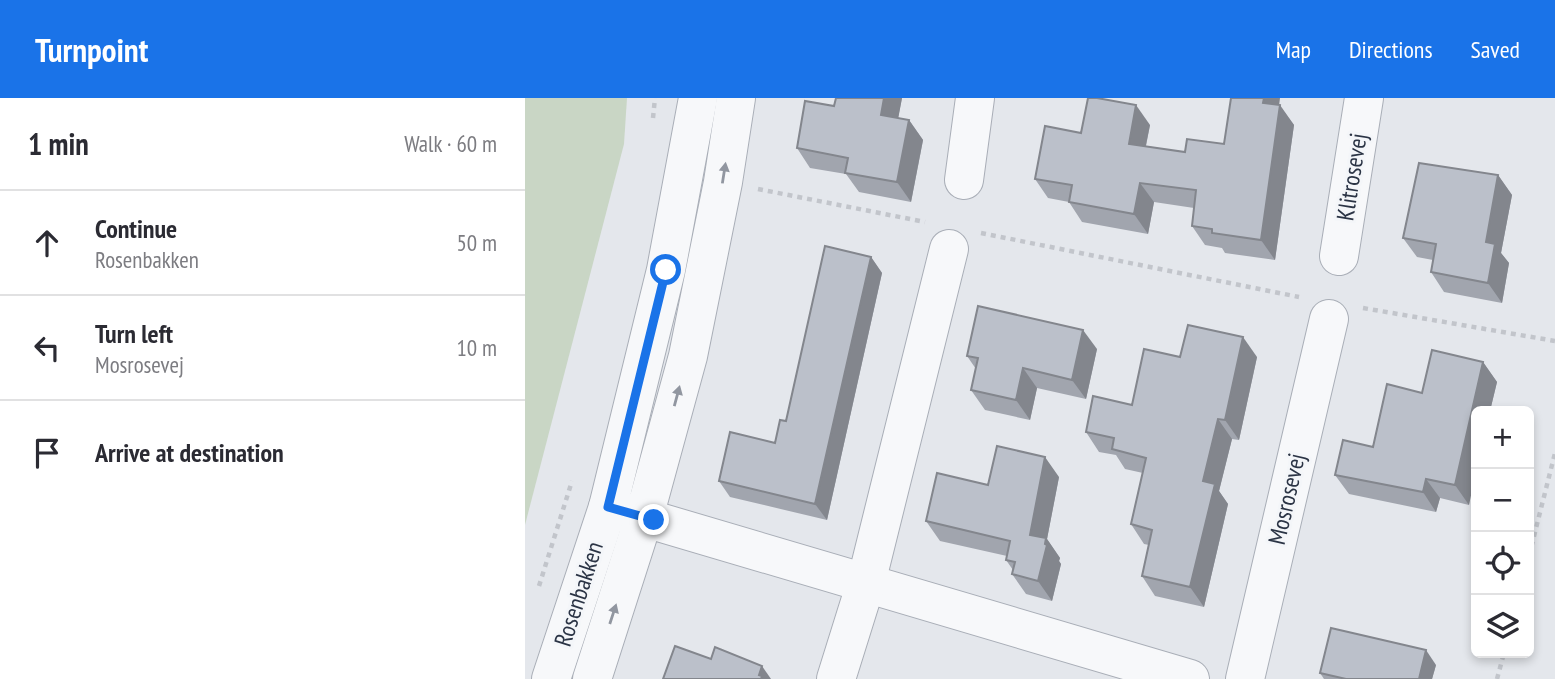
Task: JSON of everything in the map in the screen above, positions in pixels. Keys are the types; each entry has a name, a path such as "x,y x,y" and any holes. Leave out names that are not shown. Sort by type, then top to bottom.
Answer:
{"street":[{"name":"Rosenbakken","path":"551,679 626,512 698,98"},
{"path":"592,679 626,512 688,356 723,182 736,98"},
{"path":"964,180 975,98"},
{"name":"Klitrosevej","path":"1339,256 1364,98"},
{"path":"836,679 866,583 948,234"},
{"name":"Mosrosevej","path":"1245,679 1330,308"},
{"path":"626,512 1190,679"}],"path":[{"path":"652,122 655,98"},
{"path":"723,182 948,234 1330,308 1555,341"},
{"path":"1534,536 1555,453"},
{"path":"535,599 576,470"},
{"path":"1497,679 1503,658"}],"green space":[{"path":"525,98 627,98 624,144 525,525"}],"building":[{"path":"836,98 884,98 881,115 909,120 897,182 845,173 848,158 797,148 805,101 834,106"},
{"path":"1088,98 1136,105 1129,144 1185,152 1187,139 1224,144 1231,98 1264,98 1263,103 1280,105 1261,240 1212,233 1212,229 1192,226 1196,190 1140,183 1134,214 1069,202 1072,185 1035,179 1045,126 1081,133"},
{"path":"1419,163 1498,175 1486,242 1495,244 1488,283 1431,272 1436,244 1403,238"},
{"path":"825,246 871,257 815,504 719,481 730,432 775,443 780,420 786,421"},
{"path":"978,306 1083,330 1072,380 1023,368 1016,400 971,390 978,358 967,356"},
{"path":"1188,325 1243,337 1225,420 1218,419 1203,481 1215,484 1190,587 1142,576 1152,530 1131,524 1146,458 1112,449 1114,438 1086,432 1093,396 1132,405 1144,349 1180,357"},
{"path":"1432,350 1483,362 1455,485 1426,479 1423,492 1335,475 1343,440 1373,447 1387,384 1422,393"},
{"path":"997,446 1045,457 1030,535 1046,538 1047,545 1038,581 1012,574 1015,562 1006,560 1010,541 926,521 937,473 988,485"},
{"path":"1331,628 1426,650 1419,679 1346,679 1320,673"},
{"path":"675,646 711,659 715,647 762,666 759,675 762,676 761,679 663,679"}],"route":[{"path":"654,520 608,507 666,270"}]}
